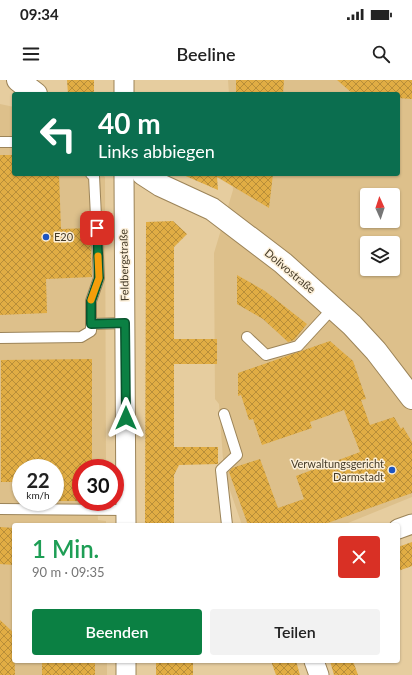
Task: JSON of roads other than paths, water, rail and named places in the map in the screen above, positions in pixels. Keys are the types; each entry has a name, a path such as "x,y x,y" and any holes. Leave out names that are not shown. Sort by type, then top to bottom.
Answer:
{"street":[{"path":"18,80 33,92"},
{"path":"124,80 124,92"},
{"name":"Feldbergstraße","path":"124,176 126,518"},
{"name":"Dolivostraße","path":"146,176 160,185 212,209 283,263 333,308 376,351 412,398"},
{"path":"400,528 412,524"},
{"path":"126,663 126,675"},
{"path":"315,663 319,675"}],"lane":[{"path":"0,142 12,142"},
{"path":"0,338 82,337 91,331 91,301 99,278 94,176"},
{"path":"247,337 266,355 298,346 333,308"},
{"path":"91,324 125,323"},
{"path":"224,414 237,455 221,470 227,523"},
{"path":"0,508 126,518"}],"place":[{"name":"E20","path":"46,237"},
{"name":"Verwaltungsgericht Darmstadt","path":"392,470"}]}
